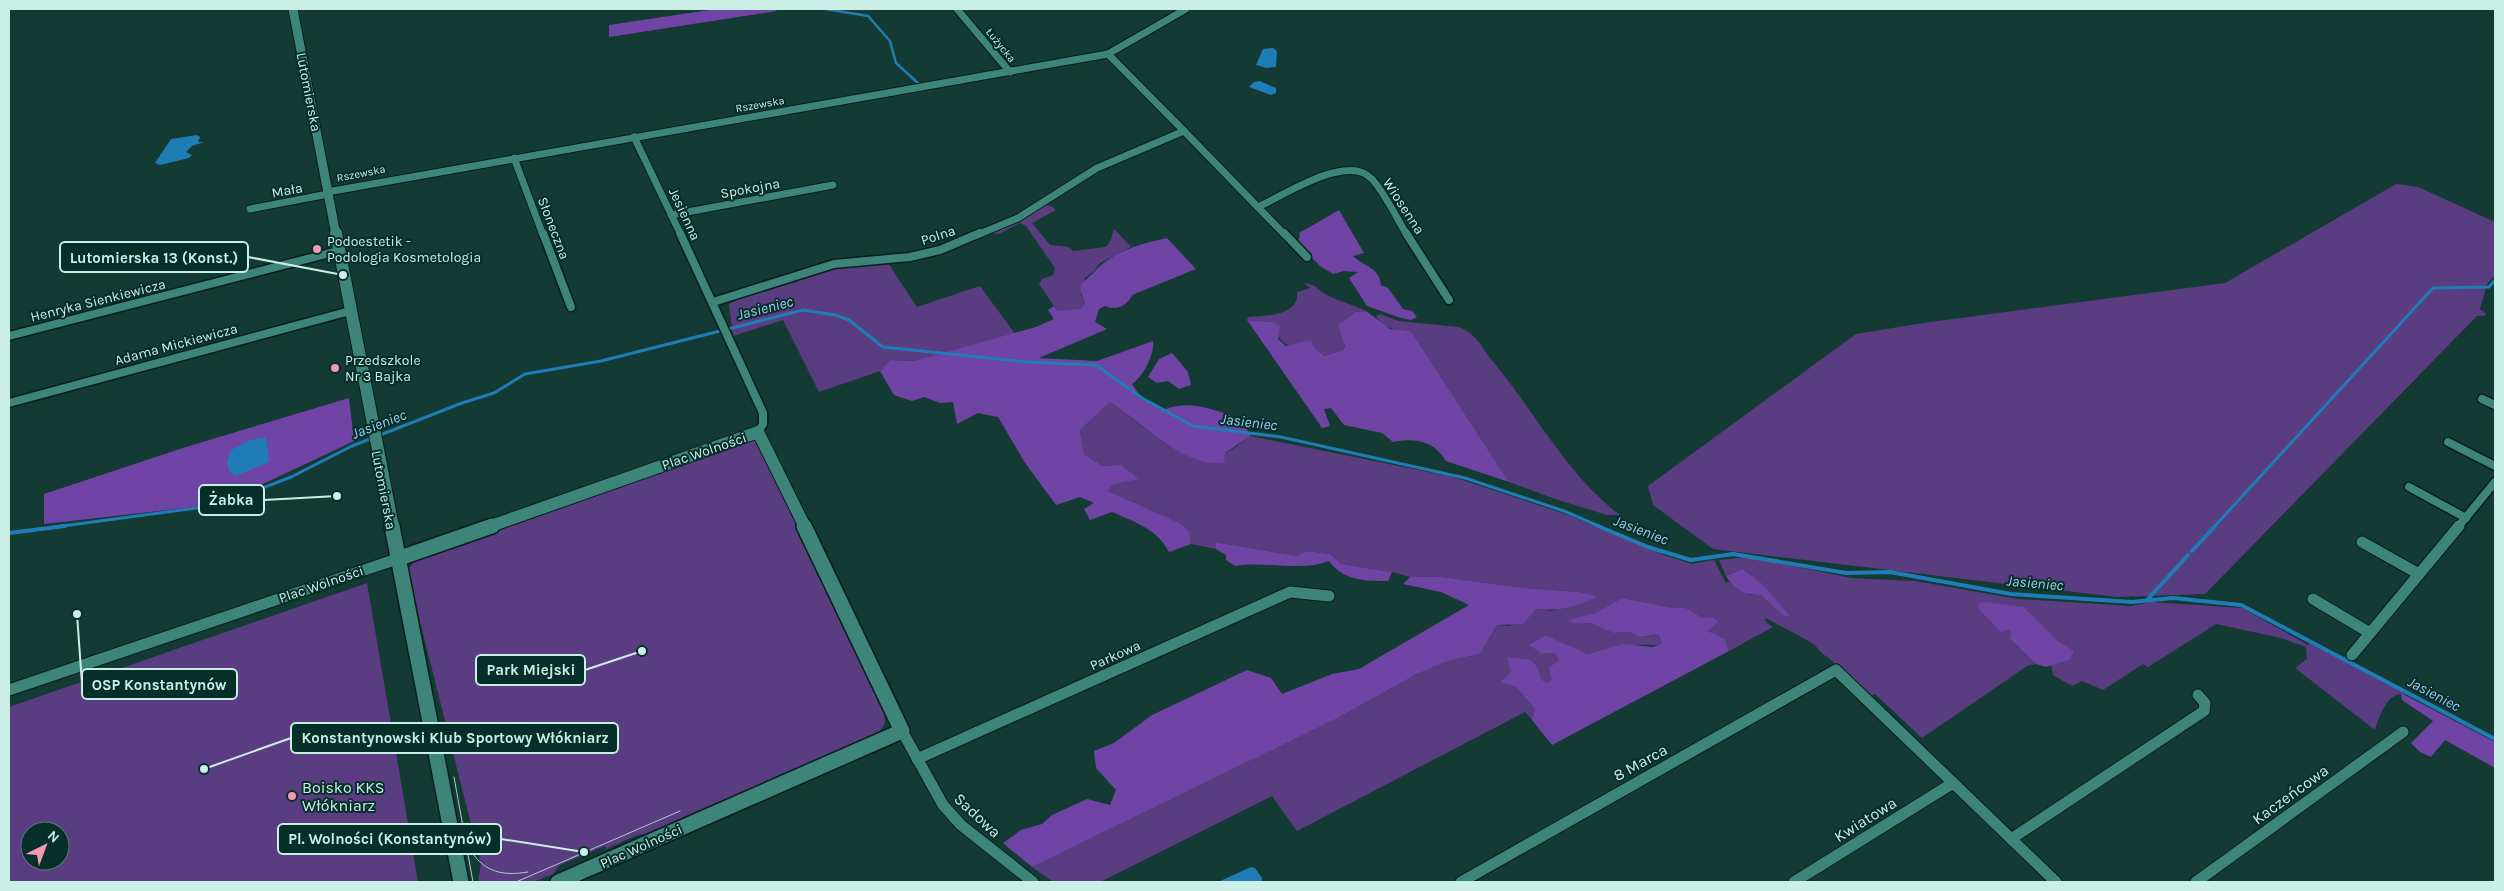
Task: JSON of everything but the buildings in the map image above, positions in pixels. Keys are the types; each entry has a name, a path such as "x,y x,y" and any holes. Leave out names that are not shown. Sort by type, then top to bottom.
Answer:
{"main road":[{"name":"Lutomierska","path":"293,9 397,559 461,882"},
{"name":"Plac Wolności","path":"397,559 758,432 902,731 558,882"}],"street":[{"name":"Łużycka","path":"957,9 1010,72"},
{"name":"Rszewska","path":"328,193 514,158 1108,54 1186,9"},
{"path":"1108,54 1307,258"},
{"name":"Polna","path":"713,302 834,264 910,257 940,250 1011,222 1097,168 1184,130"},
{"name":"Jesienna","path":"634,137 713,302"},
{"name":"Słoneczna","path":"514,158 571,308"},
{"name":"Wiosenna","path":"1258,207 1323,176 1350,171 1366,174 1371,178 1418,248 1449,300"},
{"name":"Spokojna","path":"671,215 833,185"},
{"name":"Mała","path":"250,209 328,193"},
{"name":"Henryka Sienkiewicza","path":"9,336 338,251"},
{"path":"713,302 763,413 763,424 758,432"},
{"name":"Adama Mickiewicza","path":"9,403 350,311"},
{"path":"2482,399 2495,405"},
{"path":"2448,442 2495,466"},
{"path":"2352,655 2495,482"},
{"path":"2410,487 2466,518"},
{"path":"2362,542 2419,574"},
{"name":"Plac Wolności","path":"9,690 397,559"},
{"name":"Parkowa","path":"917,759 1290,592 1329,596"},
{"path":"2313,599 2370,633"},
{"name":"8 Marca","path":"1461,882 1836,670 1953,783"},
{"path":"2010,839 2204,712 2205,703 2198,695"},
{"name":"Sadowa","path":"902,731 939,800 961,826 1033,882"},
{"name":"Kaczeńcowa","path":"2196,882 2402,732"},
{"path":"1953,783 2056,882"},
{"name":"Kwiatowa","path":"1794,882 1953,783"}],"shaded area":[{"path":"716,9 775,9 777,11 609,37 609,25"},
{"path":"2396,184 2418,187 2495,222 2495,275 2487,284 2480,309 2486,314 2484,316 2477,316 2205,594 2117,597 1713,549 1653,505 1648,486 1856,334 1923,323 2225,283"},
{"path":"1046,205 1056,210 1032,223 1050,245 1069,247 1073,251 1106,247 1111,240 1114,229 1131,247 1100,263 1085,278 1081,295 1085,303 1082,308 1058,311 1039,284 1042,279 1053,275 1055,268 1026,226 1020,223 999,234 991,233"},
{"path":"1339,210 1364,253 1353,256 1377,274 1381,285 1388,288 1403,309 1412,311 1417,317 1411,320 1401,318 1367,306 1349,278 1358,272 1344,271 1333,274 1320,266 1297,243 1300,236 1299,233"},
{"path":"1167,238 1196,269 1132,295 1124,305 1117,308 1105,306 1099,309 1095,322 1107,329 1039,358 1097,361 1153,341 1152,352 1147,365 1132,384 1142,399 1166,409 1174,406 1191,405 1217,411 1233,416 1234,424 1247,429 1250,436 1225,453 1224,463 1208,462 1178,451 1110,402 1080,430 1084,454 1103,466 1121,465 1139,479 1112,485 1108,491 1182,524 1189,532 1191,544 1169,552 1158,537 1145,527 1112,512 1090,520 1084,509 1094,503 1080,497 1056,505 1025,463 998,417 978,413 957,424 953,402 940,403 924,397 912,401 894,395 880,371 890,360 914,361 1036,327 1054,319 1048,310 1054,306 1058,311 1082,308 1085,303 1081,291 1082,284 1102,264 1128,249"},
{"path":"888,263 917,307 980,286 1015,334 914,361 890,360 880,371 819,392 783,320 733,336 729,304 746,295 843,266"},
{"path":"1304,283 1312,284 1329,296 1366,311 1356,312 1343,350 1324,356 1314,347 1291,346 1283,342 1279,337 1272,322 1247,320 1248,317 1271,315 1287,310 1293,306 1297,292 1310,288"},
{"path":"1366,311 1390,329 1411,331 1509,482 1446,461 1435,449 1423,442 1409,440 1393,442 1382,433 1344,425 1331,408 1324,409 1330,426 1322,428 1247,320 1272,322 1280,326 1278,339 1286,346 1311,340 1314,347 1324,356 1343,350 1345,346 1338,325 1356,312"},
{"path":"1380,314 1399,321 1458,327 1470,333 1510,383 1568,463 1601,499 1620,515 1607,515 1509,482 1411,331 1387,327 1376,316"},
{"path":"1172,353 1188,372 1191,385 1179,389 1168,381 1157,383 1148,377 1159,359"},
{"path":"349,398 354,441 221,504 44,524 44,494 186,447"},
{"path":"1110,402 1163,441 1177,449 1192,454 1207,456 1224,453 1250,436 1453,477 1568,515 1664,555 1692,564 1714,560 1726,583 1729,582 1751,595 1761,595 1785,616 1742,569 1726,576 1719,560 1748,557 1851,578 1915,581 2018,599 2131,606 2151,602 2242,608 2308,645 2311,643 2408,695 2401,694 2390,699 2382,711 2375,730 2295,668 2307,659 2306,647 2281,638 2216,624 2148,667 2143,664 2103,690 2082,681 2072,686 2053,675 2051,665 2070,660 2073,651 2058,641 2024,607 2000,605 2008,630 2013,633 2009,638 2036,664 2027,666 1922,738 1875,694 1869,697 1813,644 1766,618 1764,620 1773,627 1729,651 1725,639 1708,631 1703,618 1684,607 1674,608 1622,598 1595,613 1568,620 1574,623 1590,623 1613,633 1630,632 1641,637 1658,634 1662,643 1633,645 1588,654 1546,635 1541,653 1554,653 1559,660 1552,679 1548,683 1542,680 1538,668 1508,657 1512,673 1501,682 1516,687 1535,709 1532,720 1525,712 1297,831 1272,796 1100,882 1053,882 1032,867 1336,719 1417,674 1448,661 1480,654 1497,625 1510,626 1536,609 1551,611 1598,596 1580,592 1524,588 1442,577 1410,577 1392,572 1341,564 1330,554 1307,551 1297,556 1215,542 1216,549 1191,544 1189,532 1182,524 1108,491 1112,485 1138,479 1112,465 1103,466 1084,454 1080,430"},
{"path":"744,440 755,441 760,446 884,709 885,723 876,737 646,834 637,835 606,849 605,846 560,865 553,874 533,882 478,882 481,864 407,570 420,556"},
{"path":"1215,542 1297,556 1307,551 1330,554 1341,564 1392,572 1388,581 1371,581 1356,579 1341,573 1329,561 1306,566 1235,566 1226,560 1226,555 1216,549"},
{"path":"1742,569 1761,583 1790,616 1784,616 1761,595 1746,593 1732,585 1726,576"},
{"path":"1410,577 1442,577 1524,588 1580,592 1598,596 1568,607 1553,610 1536,609 1523,624 1497,625 1480,654 1448,661 1417,674 1336,719 1032,867 1003,843 1021,830 1042,824 1052,815 1087,799 1110,805 1116,790 1096,768 1094,751 1114,743 1152,715 1247,670 1271,678 1282,694 1332,674 1359,669 1469,605 1441,592 1403,584"},
{"path":"367,583 418,882 9,882 9,707"},
{"path":"1622,598 1674,608 1684,607 1703,618 1713,617 1718,622 1708,631 1725,639 1729,651 1552,745 1532,720 1535,709 1516,687 1500,682 1511,673 1507,657 1531,660 1538,668 1542,680 1548,683 1552,679 1549,668 1559,660 1554,653 1541,653 1529,645 1546,635 1588,654 1623,644 1653,647 1662,643 1658,634 1640,637 1630,632 1613,633 1590,623 1574,623 1567,620 1595,613"},
{"path":"1985,602 2024,607 2058,641 2074,651 2070,660 2046,667 2036,664 2009,638 2012,633 2008,630 2001,632 1978,608 1979,603"},
{"path":"2401,693 2495,742 2495,768 2445,740 2431,757 2420,752 2411,743 2433,721 2402,700"}],"water":[{"path":"1273,48 1277,51 1276,67 1266,68 1256,65 1263,49"},
{"path":"1260,81 1276,88 1276,93 1271,95 1249,87 1254,82"},
{"path":"197,135 200,137 198,142 204,142 192,146 186,152 192,155 189,158 160,165 155,163 171,139"},
{"path":"266,437 269,462 236,476 229,471 227,462 231,450 250,440"},
{"path":"1251,867 1255,868 1262,878 1262,882 1218,882"}],"waterway":[{"path":"826,9 868,16 890,41 896,63 918,83"},
{"path":"2214,527 2433,288 2489,287 2495,280"},
{"name":"Jasieniec","path":"55,527 219,505 291,477 352,446 462,403 494,393 525,374 601,361 803,310 835,315 849,320 883,347 1027,362 1096,365 1142,398 1193,426 1281,437 1465,478 1564,511 1601,527"},
{"name":"Jasieniec","path":"9,533 65,526"},
{"name":"Jasieniec","path":"1598,526 1648,547 1691,560 1733,554 1846,573 1890,572 2011,594 2132,602 2173,598 2241,605 2495,739"},
{"path":"2192,551 2215,526"},
{"path":"2148,599 2188,555"}],"tram line":[{"path":"454,777 473,882"},
{"path":"516,882 680,811"},
{"path":"471,851 482,864 496,871 511,874 528,872"}],"place":[{"name":"Podoestetik - Podologia Kosmetologia","path":"317,249"},
{"name":"Lutomierska 13 (Konst.)","path":"343,275"},
{"name":"Przedszkole Nr 3 Bajka","path":"335,368"},
{"name":"Żabka","path":"337,496"},
{"name":"OSP Konstantynów","path":"77,614"},
{"name":"Park Miejski","path":"642,651"},
{"name":"Konstantynowski Klub Sportowy Włókniarz","path":"204,769"},
{"name":"Boisko KKS Włókniarz","path":"292,796"},
{"name":"Pl. Wolności (Konstantynów)","path":"584,852"}]}
